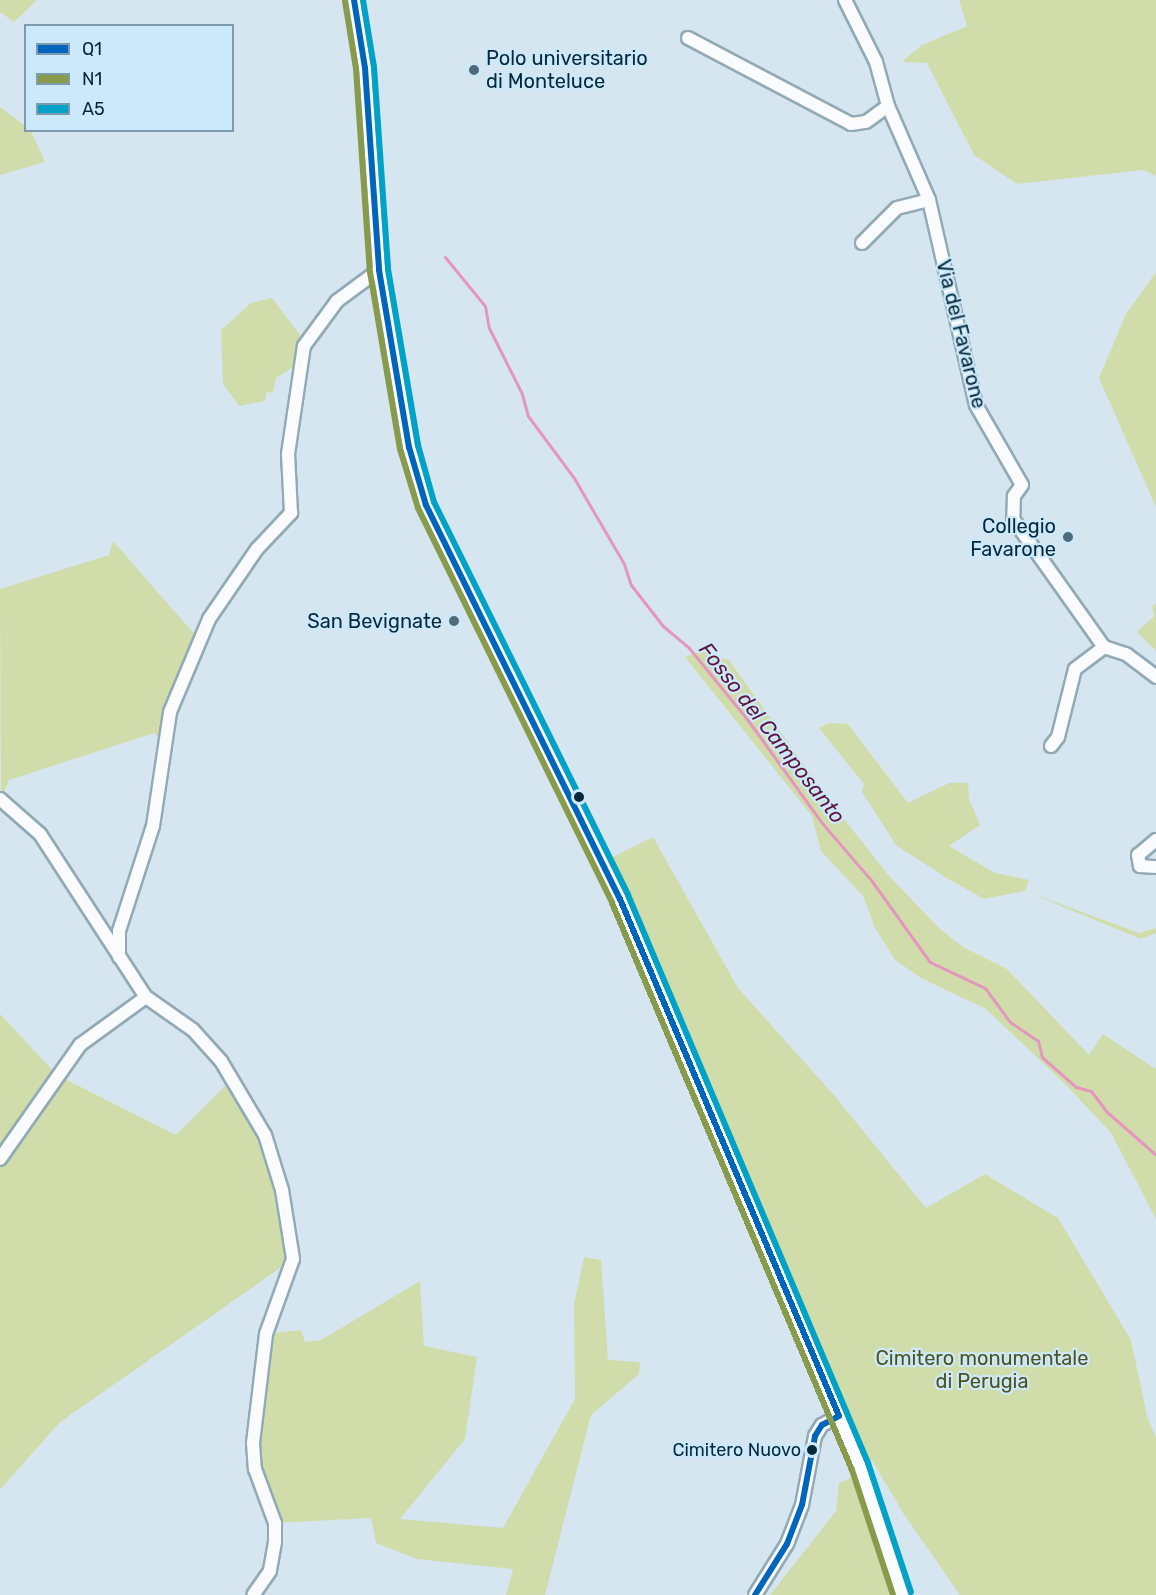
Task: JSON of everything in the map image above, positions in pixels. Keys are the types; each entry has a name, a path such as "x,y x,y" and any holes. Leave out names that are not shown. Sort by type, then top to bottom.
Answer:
{"street":[{"path":"354,0 365,68 379,270 409,447 434,528 620,899 839,1416 882,1528 902,1595"},
{"name":"Via del Favarone","path":"845,0 876,62 888,106 929,200 976,405 1022,485 1014,496 1013,519 1104,647"},
{"path":"688,38 851,124 866,122 888,106"},
{"path":"862,243 897,208 929,200"},
{"path":"119,957 119,931 153,826 170,712 209,619 257,549 291,513 288,454 304,346 337,301 379,270"},
{"path":"1051,746 1058,737 1075,669 1104,647 1126,654 1156,677"},
{"path":"0,799 40,834 146,997 193,1030 221,1061 265,1135 282,1190 293,1259 266,1334 253,1443 255,1469 275,1523 275,1542 270,1571 253,1595"},
{"path":"1156,840 1138,855 1140,866 1156,867"},
{"path":"0,1159 80,1045 146,997"},
{"path":"755,1595 787,1544 802,1505 815,1436 822,1425 839,1416"}],"green space":[{"path":"0,0 37,0 14,22 0,12"},
{"path":"959,0 1156,0 1156,176 1143,170 1017,184 974,155 927,63 902,62 922,45 967,26"},
{"path":"0,107 24,125 24,132 31,132 45,162 0,175"},
{"path":"1156,272 1156,507 1099,378 1126,314"},
{"path":"272,298 306,343 299,368 293,367 276,378 273,393 267,392 265,401 239,406 223,384 221,330 251,303"},
{"path":"113,541 196,636 164,745 154,733 9,780 1,799 0,589 109,555"},
{"path":"1156,603 1156,651 1137,632 1154,616 1152,607"},
{"path":"701,651 729,660 836,809 890,877 939,928 963,947 1007,969 1089,1055 1103,1034 1156,1069 1156,1219 1111,1133 1067,1086 986,1009 921,978 895,960 875,928 863,896 821,851 812,816 685,657"},
{"path":"829,723 848,724 908,803 949,783 968,783 969,799 980,825 949,846 995,873 1029,880 1025,891 984,899 896,845 862,792 864,784 819,728"},
{"name":"Cimitero monumentale di Perugia","path":"653,837 738,988 833,1094 926,1208 985,1174 1058,1218 1131,1340 1147,1416 1156,1438 1156,1595 960,1595 903,1513 872,1460 866,1462 609,859"},
{"path":"1025,891 1139,933 1156,928 1156,933 1141,939"},
{"path":"0,1014 57,1075 176,1135 232,1079 265,1135 293,1259 59,1423 0,1490"},
{"path":"584,1257 601,1260 608,1360 640,1362 639,1374 591,1415 545,1595 506,1595 513,1569 417,1559 376,1543 371,1518 275,1523 253,1442 266,1334 301,1330 305,1342 321,1340 420,1281 424,1346 477,1357 465,1439 400,1519 503,1528 575,1399 574,1304"},
{"name":"Cimitero Nuovo","path":"858,1475 875,1515 869,1518 893,1595 770,1595 836,1511 839,1483"}],"waterway":[{"name":"Fosso del Camposanto","path":"445,257 485,306 489,328 522,394 528,416 574,478 624,564 631,585 663,626 689,648 747,719 822,823 871,880 930,962 985,988 1010,1022 1038,1041 1042,1057 1076,1087 1091,1091 1107,1112 1156,1155"}],"transit line":[{"name":"Q1","path":"354,0 365,68 379,270 409,447 426,505 620,899 839,1416"},
{"name":"A5","path":"363,0 374,67 388,269 418,445 434,502 628,895 868,1463 911,1592"},
{"name":"N1","path":"345,1 356,69 370,272 400,449 418,508 612,903 852,1470 893,1595"},
{"name":"Q1","path":"755,1595 787,1544 802,1505 815,1436 822,1425 839,1416"}],"place":[{"name":"Polo universitario di Monteluce","path":"474,70"},
{"name":"Collegio Favarone","path":"1068,537"},
{"name":"San Bevignate","path":"454,621"},
{"name":"Cimitero Nuovo","path":"812,1450"}]}
